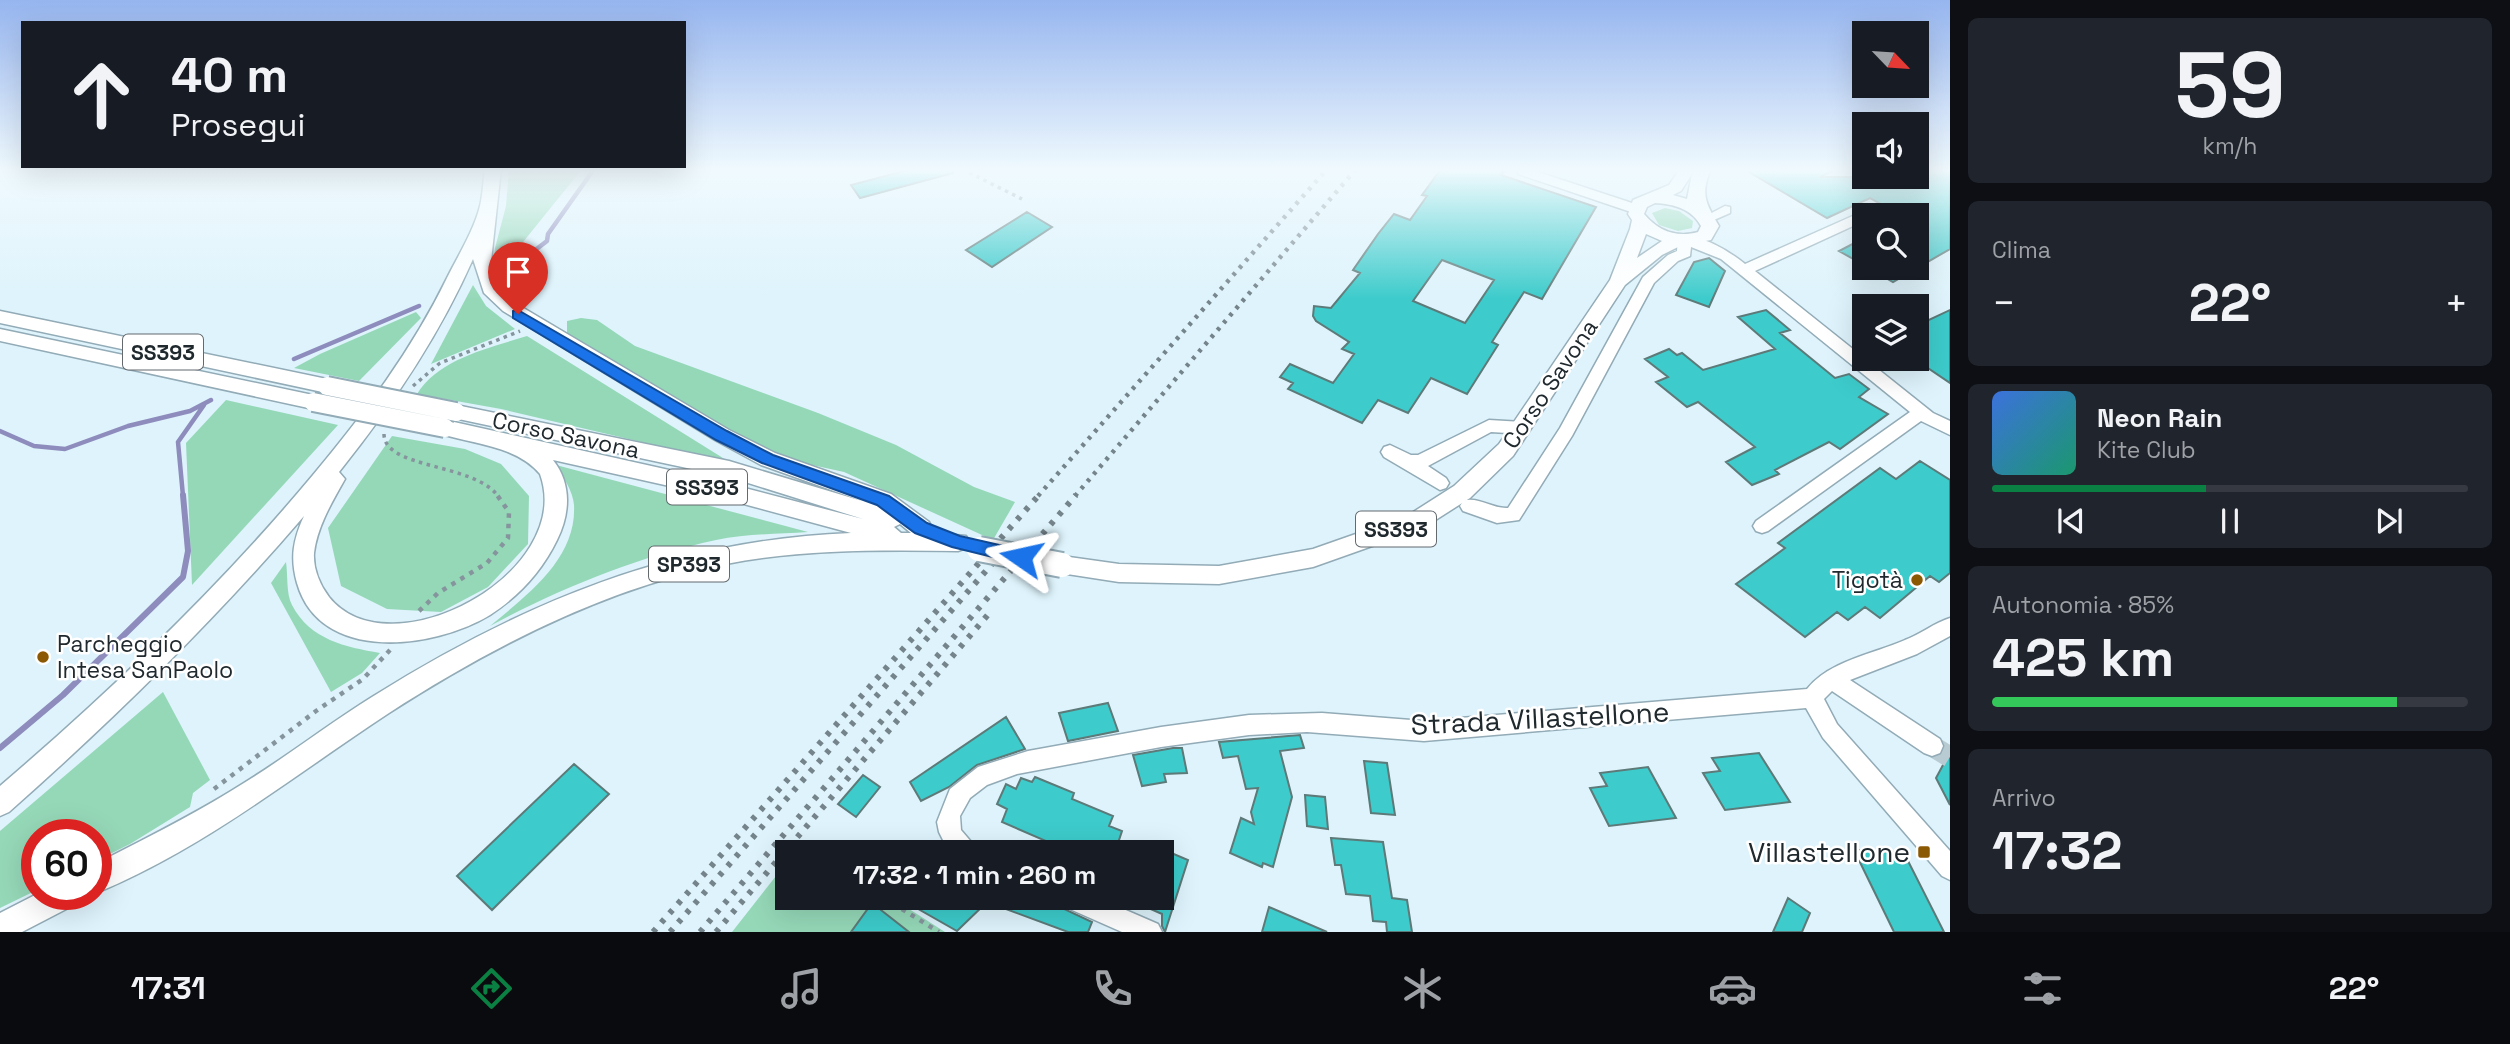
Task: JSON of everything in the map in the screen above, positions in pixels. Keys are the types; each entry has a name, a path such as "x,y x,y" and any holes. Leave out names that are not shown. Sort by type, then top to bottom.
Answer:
{"main road":[{"path":"0,803 116,700 288,522 358,434 410,360 437,315 486,212"},
{"path":"487,212 482,261 493,293 535,325 722,435 768,459 883,500 919,535"},
{"path":"1694,212 1706,221"},
{"path":"1701,212 1706,221"},
{"path":"1638,215 1652,231 1683,240"},
{"name":"Corso Savona","path":"968,546 1062,565 1119,573 1219,575 1334,551 1415,522 1462,492 1506,450 1523,428 1615,288 1626,257 1638,236 1638,215"},
{"name":"Corso Savona","path":"1615,288 1656,251 1683,240 1705,236 1706,221"},
{"name":"Corso Savona","path":"0,317 327,386 450,420 496,439 919,535"},
{"name":"Corso Savona","path":"0,335 313,402 450,420 729,468 812,492 919,535"},
{"path":"358,434 311,526 302,562 310,591 326,614 354,628 385,634 431,629 450,624 480,609 510,587 532,566 549,538 556,512 555,487 544,464 496,439"},
{"name":"SP393","path":"112,870 264,786 341,731 445,666 477,648 591,595 694,562 764,549 919,535 968,546"},
{"path":"0,928 35,910"}],"street":[{"path":"1631,212 1638,215"},
{"path":"1721,212 1706,221 1726,256"},
{"path":"1745,270 1852,221"},
{"path":"1469,506 1497,516 1513,515 1566,432 1648,280 1673,258 1685,253 1683,240 1726,256 1925,414 1950,429"},
{"path":"1615,288 1634,304"},
{"path":"1925,414 1950,440"},
{"path":"1762,526 1925,414"},
{"path":"1408,462 1420,462 1463,434 1489,426 1523,428"},
{"path":"1390,452 1440,483"},
{"path":"1950,626 1921,643 1832,680 1815,691 1812,698 1830,731 1950,868"},
{"path":"0,788 160,657"},
{"path":"1832,680 1932,746"},
{"name":"Strada Villastellone","path":"953,840 948,820 953,799 966,786 988,772 1139,741 1293,723 1389,725 1424,731 1812,698"},
{"path":"1099,910 1150,932"}],"path":[{"path":"409,390 440,363 535,325"},
{"path":"384,433 384,442 395,455 471,476 495,492 509,512 508,538 487,564 438,593 414,616"},
{"path":"199,824 203,796 234,776 316,710 363,679 390,650"},
{"path":"903,910 939,932"}],"green space":[{"path":"504,212 547,212 515,252 493,268"},
{"path":"1681,212 1693,221 1692,228 1678,231 1659,225 1652,213"},
{"path":"473,285 486,306 515,329 431,364"},
{"path":"416,312 421,318 359,381 294,368 320,354"},
{"path":"581,318 597,320 635,346 818,413 896,445 974,487 1015,502 993,540 844,472 780,458 749,446 567,335 567,321"},
{"path":"527,336 731,463 501,409 417,394 426,382 451,363 481,350"},
{"path":"226,400 338,425 192,585 186,443"},
{"path":"392,436 465,449 501,464 529,496 528,544 488,587 441,612 387,609 341,586 328,528"},
{"path":"556,465 808,532 727,538 657,555 600,575 490,626 547,574 567,542 573,524 574,505 570,489"},
{"path":"286,562 290,601 309,626 330,640 380,653 362,673 331,692 271,583"},
{"path":"163,692 210,780 193,793 190,807 112,853 112,819 21,819 21,898 0,908 0,831"},
{"path":"775,877 775,910 911,910 945,932 732,932"}],"building":[{"path":"1026,212 1052,227 992,267 966,250"},
{"path":"1415,212 1593,212 1542,299 1524,292 1492,342 1498,345 1467,394 1431,378 1408,413 1378,400 1362,423 1288,389 1293,383 1280,377 1290,364 1333,383 1354,354 1342,349 1349,342 1316,321 1313,316 1314,306 1331,308 1360,273 1353,270 1394,214 1410,220","holes":["1442,260 1494,280 1465,323 1413,301"]},
{"path":"1818,212 1839,212 1827,218"},
{"path":"1929,212 1950,212 1950,249 1929,261"},
{"path":"1852,244 1852,258 1839,251"},
{"path":"1709,258 1725,271 1709,307 1676,295 1694,262"},
{"path":"1766,310 1790,330 1780,333 1835,378 1849,374 1869,389 1859,397 1888,414 1840,449 1829,442 1775,470 1779,474 1752,485 1726,462 1755,447 1698,402 1687,407 1656,382 1668,377 1645,359 1669,349 1677,355 1682,353 1703,370 1775,349 1738,317"},
{"path":"1950,310 1950,383 1929,369 1929,320"},
{"path":"1920,461 1950,480 1950,573 1939,582 1930,576 1880,618 1865,607 1848,620 1837,612 1805,637 1736,584 1785,548 1778,543 1880,468 1896,479"},
{"path":"1108,703 1118,731 1068,741 1059,713"},
{"path":"1006,717 1025,749 977,765 949,787 921,801 910,782"},
{"path":"1300,735 1304,748 1280,751 1292,797 1273,867 1263,863 1262,867 1230,853 1241,818 1254,824 1251,812 1258,788 1246,789 1238,756 1223,758 1219,742"},
{"path":"1182,748 1187,773 1164,774 1166,782 1142,786 1133,755"},
{"path":"1950,752 1950,805 1936,778"},
{"path":"1759,753 1790,802 1725,810 1703,773 1720,771 1712,758"},
{"path":"1364,761 1387,763 1395,815 1371,813"},
{"path":"574,764 609,794 492,910 457,876"},
{"path":"1648,767 1676,818 1609,826 1590,788 1607,786 1600,773"},
{"path":"863,775 880,787 856,817 838,804"},
{"path":"1035,777 1074,793 1072,799 1113,816 1109,826 1122,831 1119,840 1044,840 1002,822 1007,809 997,804 1006,784 1016,789 1021,778 1032,782"},
{"path":"1305,795 1325,797 1328,829 1307,826"},
{"path":"1331,838 1383,842 1392,898 1407,900 1412,932 1387,932 1386,922 1373,921 1370,896 1346,894 1341,865 1335,865"},
{"path":"1854,850 1904,853 1944,932 1894,932"},
{"path":"1174,854 1188,860 1174,904"},
{"path":"1788,898 1810,913 1802,932 1773,932"},
{"path":"1269,907 1327,932 1262,932"},
{"path":"867,910 881,910 909,932 851,932"},
{"path":"920,910 979,910 957,931"},
{"path":"1009,910 1066,910 1092,922 1088,932 1068,932"},
{"path":"1153,910 1172,910 1165,932 1162,926 1162,914"}],"waterway":[{"path":"496,272 526,257 547,241 548,234 563,212"},
{"path":"294,359 419,306"},
{"path":"0,431 34,446 65,449 128,426 190,411 211,400"},
{"path":"183,496 178,442 204,405"},
{"path":"0,748 63,695 183,577 188,551 183,495"}],"tunnel":[{"path":"1932,746 1950,757"}],"railway":[{"path":"1038,496 1289,212"},
{"path":"1075,496 1319,212"},
{"path":"653,932 1039,495"},
{"path":"700,932 1076,495"},
{"path":"670,932 1013,540"},
{"path":"716,932 992,610"}],"place":[{"name":"Tigotà","path":"1917,580"},
{"name":"Parcheggio Intesa SanPaolo","path":"43,657"},
{"name":"Villastellone","path":"1924,852"}],"route":[{"path":"518,314 722,435 768,459 883,500 921,528 979,549 1021,557"}]}
